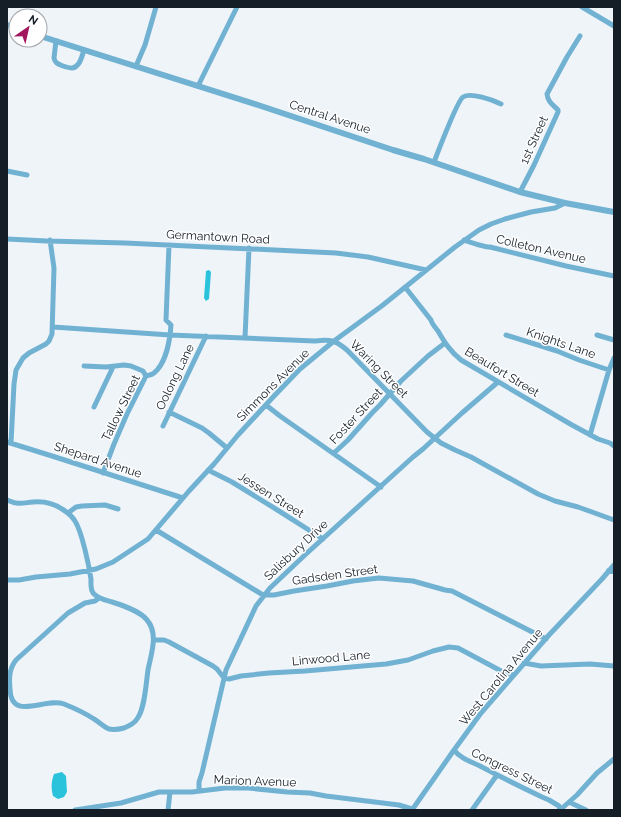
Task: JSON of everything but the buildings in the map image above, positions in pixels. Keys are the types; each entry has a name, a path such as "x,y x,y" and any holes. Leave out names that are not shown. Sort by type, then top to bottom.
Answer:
{"street":[{"path":"136,66 145,45 156,7"},
{"path":"198,86 236,7"},
{"path":"582,7 614,26"},
{"name":"1st Street","path":"520,192 534,166 558,112 558,110 549,102 547,94 580,36"},
{"name":"Central Avenue","path":"48,38 434,162 520,192 565,203 614,212"},
{"path":"56,41 54,60 58,64 71,68 77,66 84,50"},
{"path":"434,162 455,111 464,96 480,96 501,104"},
{"path":"7,171 27,175"},
{"name":"Simmons Avenue","path":"7,580 66,575 90,571 113,562 148,538 156,530 266,405 300,369 334,341 361,322 464,240 479,230 504,219 555,208 565,203"},
{"name":"Germantown Road","path":"7,239 249,248 347,254 368,257 426,270"},
{"path":"9,443 16,370 29,353 46,344 50,340 52,334 54,268 50,240"},
{"name":"Colleton Avenue","path":"464,240 486,247 614,276"},
{"path":"169,245 166,320 170,325 170,335"},
{"path":"245,338 249,248"},
{"name":"Beaufort Street","path":"406,287 431,320 432,325 445,344 452,353 461,360 590,435 613,444"},
{"name":"Waring Street","path":"53,327 170,335 334,341 347,350 435,438 538,494 614,520"},
{"name":"Tallow Street","path":"103,473 127,414 146,376 153,374 160,367 170,335"},
{"name":"Knights Lane","path":"506,335 557,350 579,360 609,370"},
{"path":"597,335 614,340"},
{"name":"Oolong Lane","path":"162,426 206,336"},
{"name":"Foster Street","path":"334,453 421,362 445,344"},
{"path":"590,435 609,370 614,358"},
{"path":"84,366 131,366 143,371 146,376"},
{"path":"94,408 113,367"},
{"name":"Salisbury Drive","path":"199,790 199,782 224,678 236,647 263,595 498,382"},
{"path":"266,405 381,487"},
{"path":"169,412 202,428 227,448"},
{"name":"Shepard Avenue","path":"9,443 183,498"},
{"name":"Jessen Street","path":"208,470 232,482 323,539"},
{"path":"7,500 12,503 19,504 34,502 52,504 68,513 79,528 90,571 93,593 103,600 118,604 142,615 150,624 154,640 140,714 136,721 129,726 118,729 110,729 92,718 61,703 24,707 16,705 10,695 9,681 11,668 16,660 68,613 84,603 95,601 99,598"},
{"path":"68,513 82,506 105,505 118,509"},
{"path":"156,530 263,595"},
{"name":"West Carolina Avenue","path":"412,810 481,713 546,639 612,571 614,565"},
{"name":"Gadsden Street","path":"263,595 274,595 379,578 406,580 452,591 546,639"},
{"path":"154,640 164,640 175,644 217,669 224,678"},
{"name":"Linwood Lane","path":"224,678 229,679 269,673 386,664 408,660 449,647 458,648 503,672 514,675"},
{"path":"524,663 541,666 577,664 614,666"},
{"name":"Congress Street","path":"454,750 462,758 549,800 559,806 560,810"},
{"path":"560,810 614,758"},
{"path":"472,810 497,775"},
{"name":"Marion Avenue","path":"75,810 121,803 159,792 192,792 225,788 248,788 310,793 399,804 412,810"},
{"path":"168,810 170,792"},
{"path":"569,802 586,810"}],"water":[{"path":"209,270 211,272 209,299 206,301 204,298 206,271"},
{"path":"62,772 66,776 67,792 64,797 58,799 53,796 52,782 54,774"}]}
